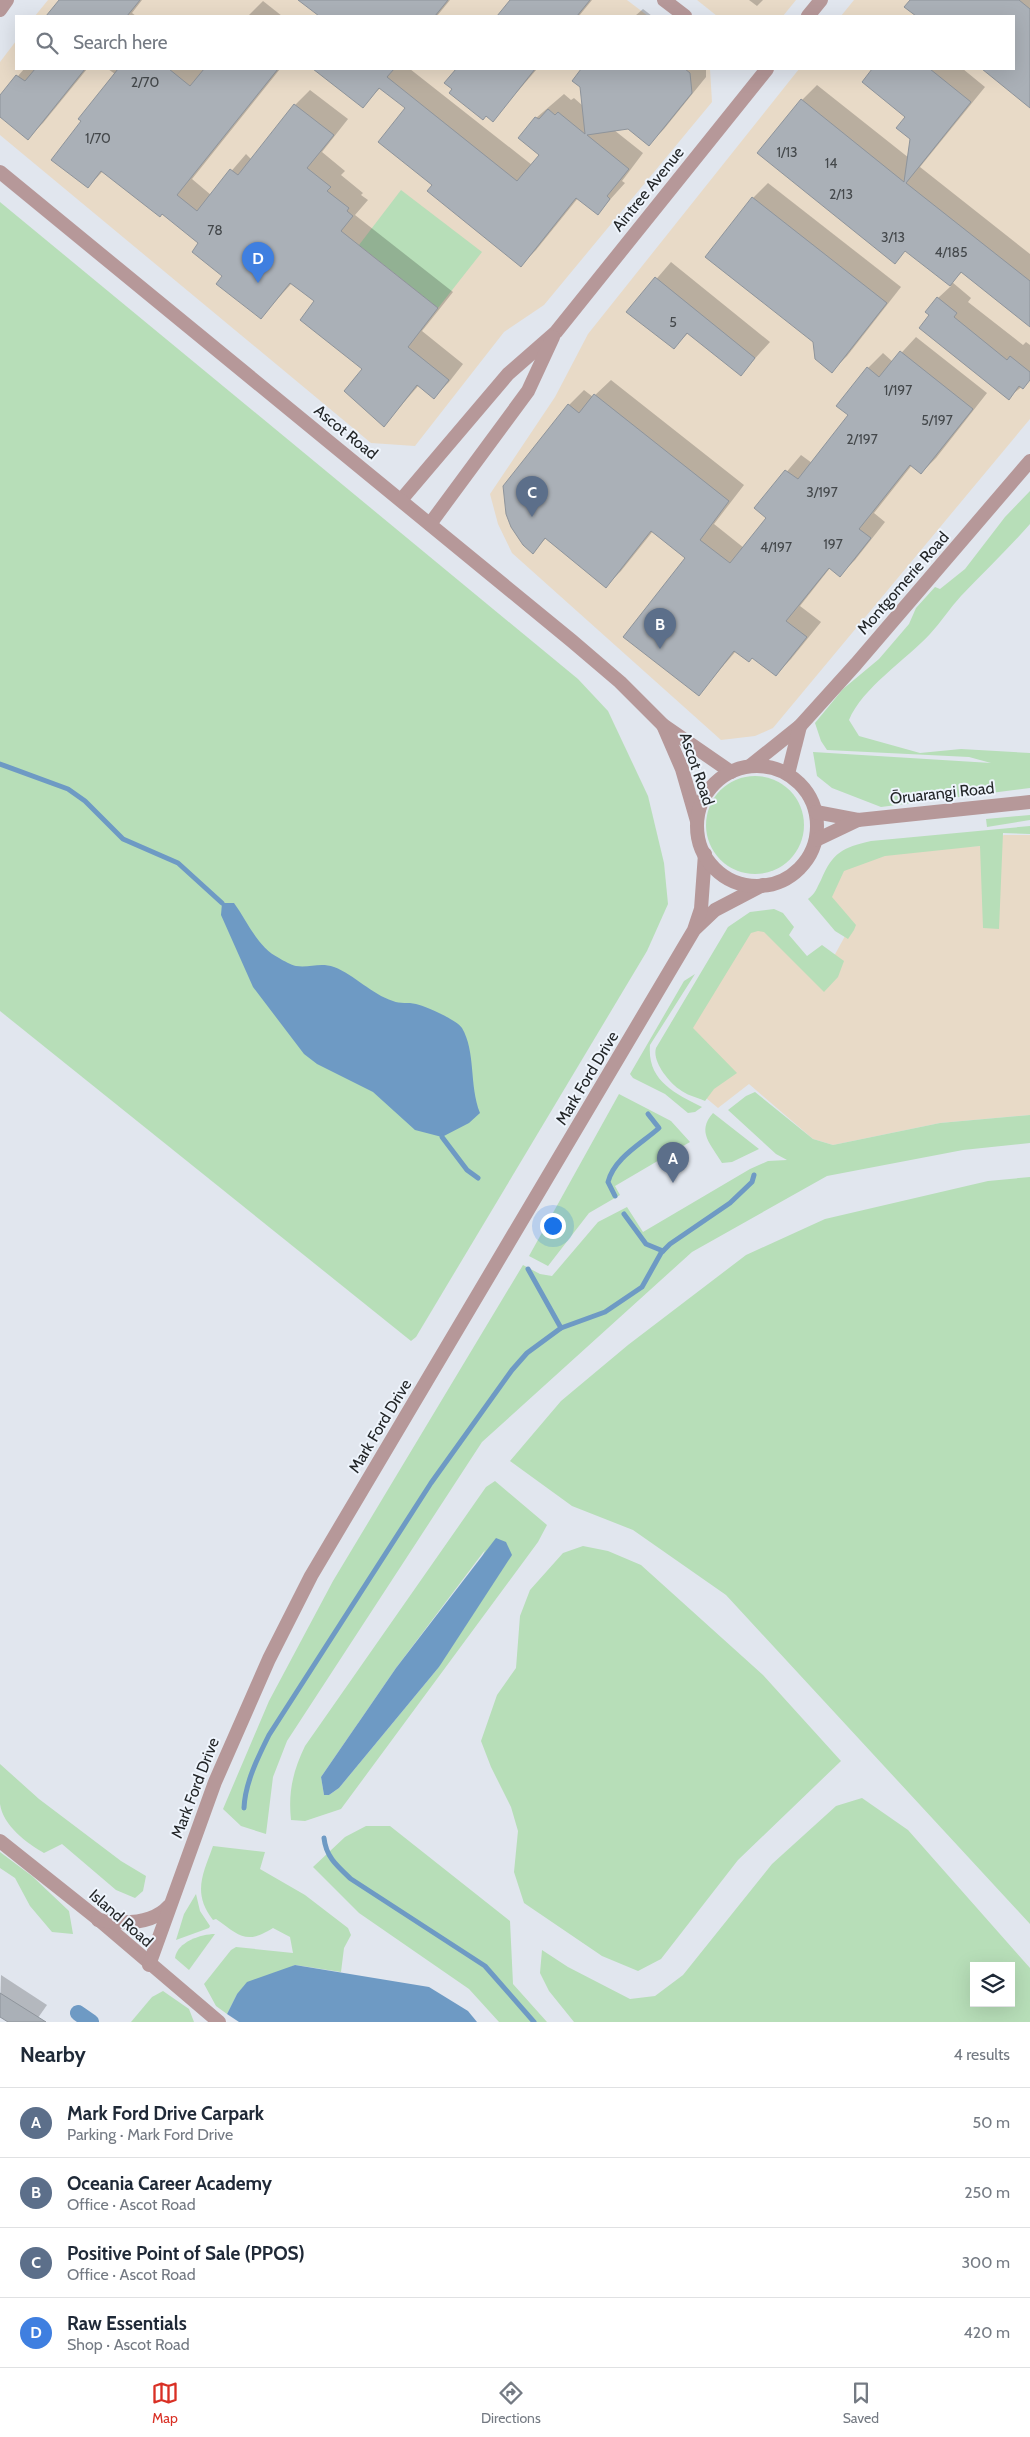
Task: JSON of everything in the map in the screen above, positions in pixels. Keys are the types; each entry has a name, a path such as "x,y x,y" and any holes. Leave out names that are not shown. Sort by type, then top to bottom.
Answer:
{"street":[{"path":"0,10 8,0"},
{"path":"664,0 684,15"},
{"path":"809,15 821,0"},
{"name":"Aintree Avenue","path":"401,500 508,374 556,332 760,71"},
{"name":"Ascot Road","path":"0,172 613,676 663,725 731,772"},
{"name":"Aintree Avenue","path":"430,524 528,391 556,332"},
{"name":"Montgomerie Road","path":"750,766 800,726 856,664 1030,461"},
{"name":"Ascot Road","path":"663,725 682,769 698,824"},
{"name":"Montgomerie Road","path":"788,774 800,726"},
{"path":"750,766 770,767 788,774 800,784 810,797 816,812 816,840 804,864 794,874 782,881 763,886 746,884 729,878 715,868 705,854 699,839 698,824 702,802 714,784 731,772 750,766"},
{"name":"Ōruarangi Road","path":"816,812 858,820 1030,802"},
{"name":"Ōruarangi Road","path":"816,840 858,820"},
{"name":"Mark Ford Drive","path":"149,1965 230,1744 269,1659 311,1576 664,985 694,930 701,909 705,854"},
{"name":"Mark Ford Drive","path":"694,930 715,910 763,886"},
{"name":"Island Road","path":"0,1841 98,1919 149,1965 219,2022"},
{"path":"98,1919 121,1923 153,1918 171,1904"}],"shaded area":[{"path":"48,0 627,0 647,15 36,15"},
{"path":"697,0 796,0 784,15 716,15"},
{"path":"854,0 1030,0 1030,419 773,728 755,736 721,740 512,553 498,524 490,494 555,397 588,334 798,70 1015,70 1015,15 842,15"},
{"path":"15,42 15,70 710,70 712,102 544,305 504,332 415,446 371,443 0,135 0,62"},
{"path":"1004,835 1030,835 1030,1115 940,1123 833,1145 813,1139 749,1084 718,1108 675,1072 671,1023 739,933 760,921 822,978 850,927 822,901 838,865 880,852 980,846"}],"green space":[{"path":"401,190 482,252 438,308 359,245"},
{"path":"0,202 578,679 608,711 648,796 664,863 668,904 647,951 416,1337 411,1341 0,1011"},
{"path":"1030,491 1030,524 961,596 930,634 874,685 855,708 849,720 859,736 920,753 961,749 1030,753 1030,788 881,807 832,788 817,776 813,752 991,763 969,757 827,750 821,741 815,723 843,689 879,659 909,624 916,608 935,587 940,589 965,569 1005,517"},
{"path":"755,776 774,780 790,790 800,806 804,825 800,844 790,860 774,870 755,874 736,870 720,860 710,844 706,825 710,806 720,790 736,780"},
{"path":"1030,815 1030,820 987,827 986,819"},
{"path":"1030,826 1030,834 1003,833 999,929 983,928 980,846 885,856 844,871 832,897 856,925 848,939 835,931 808,899 814,893 834,857 853,846 871,841"},
{"path":"774,909 783,913 794,927 789,935 807,956 822,945 844,961 838,977 824,992 764,932 751,933 693,1028 737,1073 714,1089 705,1101 682,1091 666,1076 656,1059 656,1048 728,927 750,912"},
{"path":"695,974 650,1045 650,1057 653,1067 664,1084 702,1107 695,1112 688,1113 665,1094 633,1078 630,1074 684,981"},
{"path":"755,1092 813,1139 833,1145 940,1123 1030,1115 1030,1143 963,1150 827,1176 692,1252 482,1442 287,1741 273,1777 266,1834 241,1826 223,1809 269,1701 333,1581 523,1265 540,1274 552,1276 598,1222 627,1207 643,1232 750,1169 768,1161 787,1160 776,1154 728,1110 746,1096"},
{"path":"619,1094 671,1121 690,1142 615,1186 620,1195 589,1213 548,1266 529,1256"},
{"path":"713,1113 759,1149 732,1162 722,1163 705,1132 708,1120"},
{"path":"1030,1177 1030,1924 726,1595 633,1530 572,1506 510,1461 561,1401 628,1345 746,1255 825,1219 988,1181"},
{"path":"495,1481 547,1525 538,1542 341,1809 305,1821 291,1820 290,1800 292,1782 305,1746 486,1487","holes":["485,1550 439,1667 339,1788 329,1795 324,1795 321,1777 396,1668"]},
{"path":"583,1546 608,1551 641,1565 763,1675 841,1761 738,1860 661,1959 638,1971 602,1956 524,1903 514,1872 518,1831 511,1807 491,1767 481,1741 497,1695 516,1668 520,1616 530,1590 563,1553"},
{"path":"0,1764 39,1799 121,1861 146,1876 143,1891 135,1898 116,1890 62,1844 44,1853 17,1833 6,1820 0,1804"},
{"path":"862,1798 908,1830 1030,1968 1030,2022 574,2022 549,1991 540,1973 542,1950 568,1967 630,1999 655,1996 683,1975 772,1864 836,1806"},
{"path":"366,1826 390,1826 510,1921 513,1984 547,2022 499,2022 469,1989 359,1913 313,1867 345,1837"},
{"path":"213,1846 265,1852 260,1869 305,1895 348,1928 351,1935 344,1948 341,1972 295,1965 237,1994 227,2014 216,2006 204,1984 231,1950 236,1947 293,1953 290,1937 273,1928 256,1936 249,1937 237,1934 216,1919 213,1920 203,1901 201,1883"},
{"path":"0,1852 32,1876 69,1911 73,1934 52,1932 30,1906 15,1878 0,1868"},
{"path":"196,1894 200,1911 210,1926 176,1940 184,1914"},
{"path":"215,1934 189,1970 175,1958 180,1948 190,1940"},
{"path":"163,1991 189,2009 194,2022 131,2022 152,1997"}],"water":[{"path":"222,903 234,903 259,941 271,953 288,963 296,966 324,965 334,967 342,970 385,998 396,1002 420,1005 441,1014 459,1025 469,1047 480,1113 469,1123 442,1137 415,1130 373,1092 317,1064 304,1054 253,987 221,915"},
{"path":"496,1538 506,1542 512,1555 439,1667 339,1788 329,1795 324,1795 321,1777 396,1668"},
{"path":"295,1965 429,1987 468,2011 477,2022 239,2022 227,2014 237,1994 247,1982"}],"building":[{"path":"59,0 140,0 128,15 47,15"},
{"path":"298,0 448,0 436,15 318,15"},
{"path":"510,0 590,0 578,15 498,15"},
{"path":"910,0 1019,0 1030,9 1030,108 983,70 1015,70 1015,15 915,15 904,7"},
{"path":"34,70 84,70 28,140 0,117 0,95 16,75 25,81"},
{"path":"117,70 170,70 190,86 203,70 277,70 177,195 197,211 230,169 238,175 294,104 334,135 307,168 331,187 327,191 349,208 347,211 353,216 341,231 438,308 408,347 449,380 434,399 417,385 384,427 344,391 362,369 300,320 314,301 290,283 261,319 216,284 222,276 192,252 198,243 162,214 160,217 101,171 88,188 51,160 81,121 78,119"},
{"path":"314,70 393,70 387,77 517,181 539,155 518,138 535,117 539,119 548,109 555,115 558,112 585,134 580,87 572,81 580,70 686,70 690,73 692,93 649,146 628,129 587,135 629,169 607,196 610,199 598,215 576,198 521,267 427,191 432,185 378,142 405,108 379,88 363,108"},
{"path":"455,70 534,70 493,122 486,116 483,120 449,93 452,89 444,83"},
{"path":"871,70 931,70 971,102 906,183 1030,281 1030,327 961,272 950,286 905,251 895,264 757,153 801,99 904,182 910,139 896,128 905,117 862,82"},
{"path":"752,197 887,303 832,373 815,359 813,342 705,257"},
{"path":"655,277 755,358 741,376 687,333 674,349 626,312"},
{"path":"937,297 957,313 954,317 1007,360 1010,356 1030,372 1030,380 1023,389 1019,386 1009,400 919,328 929,315 925,312"},
{"path":"900,351 973,409 921,474 910,465 859,529 871,538 840,577 829,568 786,621 807,637 776,676 752,658 749,662 734,651 699,696 623,637 685,558 651,531 606,588 545,538 533,554 523,545 511,527 506,514 503,486 568,404 579,413 594,394 729,501 700,540 730,563 766,518 754,508 785,470 798,479 848,415 836,406 867,367 879,377"},
{"path":"0,1993 46,2022 8,2022 0,2017"}],"waterway":[{"path":"0,764 68,789 85,801 123,839 178,863 222,903"},
{"path":"615,1196 608,1182 611,1173 629,1152 659,1128 648,1114"},
{"path":"442,1137 467,1170 478,1178"},
{"path":"244,1808 249,1780 269,1735 431,1483 512,1370 527,1353 561,1328 605,1312 642,1287 661,1253 670,1244 730,1203 752,1182 754,1175"},
{"path":"624,1214 646,1244 663,1251"},
{"path":"528,1269 561,1328"},
{"path":"324,1838 330,1856 351,1879 485,1966 534,2022"},
{"path":"78,2013 91,2022"}],"place":[{"name":"Raw Essentials","path":"258,283"},
{"name":"Positive Point of Sale (PPOS)","path":"532,517"},
{"name":"Oceania Career Academy","path":"660,649"},
{"name":"Mark Ford Drive Carpark","path":"673,1183"}]}
